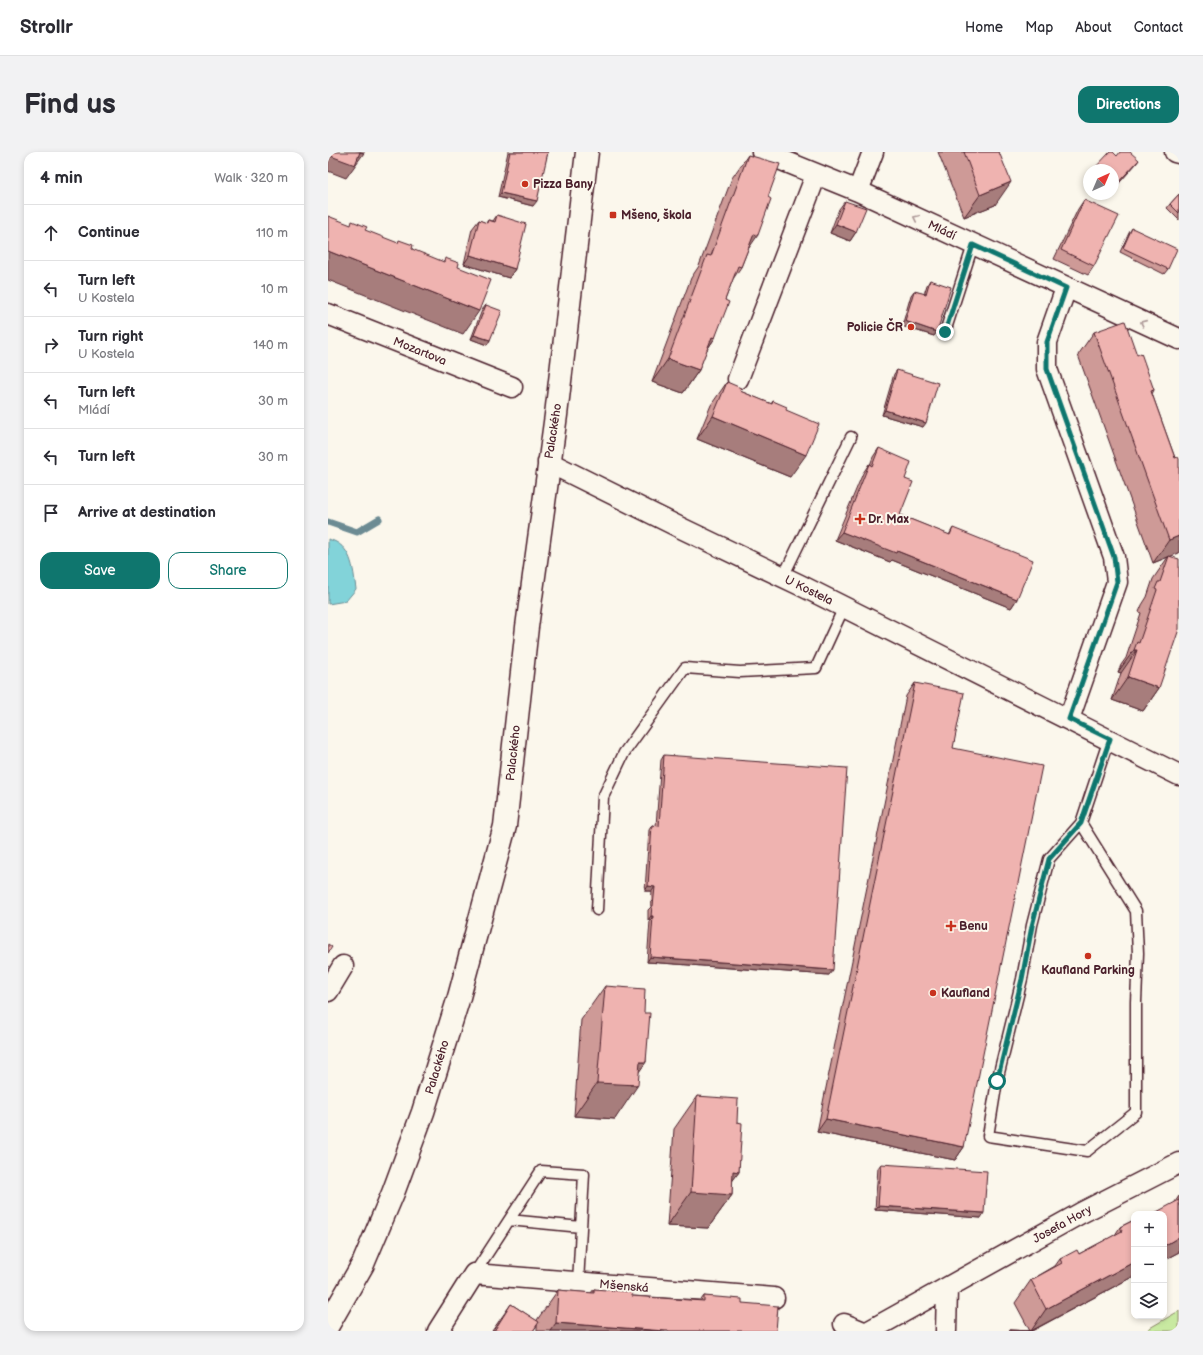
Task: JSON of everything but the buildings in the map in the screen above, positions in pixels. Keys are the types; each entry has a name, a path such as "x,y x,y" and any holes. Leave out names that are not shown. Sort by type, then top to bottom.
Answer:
{"street":[{"name":"Palackého","path":"328,1325 363,1264 394,1193 423,1112 459,997 505,826 527,627 548,462 556,415 588,152"},
{"name":"Mládí","path":"762,152 858,191 1179,339"},
{"path":"858,191 873,152"},
{"path":"738,379 816,175"},
{"path":"1066,288 1047,342 1047,369 1114,557 1117,582 1069,719"},
{"name":"Mozartova","path":"328,314 512,387"},
{"name":"U Kostela","path":"548,462 844,607 1110,739 1136,754 1179,775"},
{"path":"328,992 343,966"},
{"name":"Josefa Hory","path":"869,1331 947,1289 1081,1213 1179,1163"},
{"path":"438,1331 474,1274"},
{"name":"Mšenská","path":"474,1274 774,1298"},
{"path":"946,1331 947,1289"}],"lane":[{"path":"945,332 973,245"},
{"path":"783,577 850,437"},
{"path":"597,910 603,797 624,753 685,668 740,672 816,668 844,607"},
{"path":"1081,823 1136,911 1138,953 1136,1002 1136,1112 1087,1151 988,1136 997,1081 1022,979 1032,926 1049,859 1081,823 1110,739"},
{"path":"474,1274 542,1171 584,1174 578,1283"},
{"path":"509,1220 581,1227"}],"green space":[{"path":"1179,1311 1179,1331 1149,1331 1148,1329"}],"water":[{"path":"328,539 342,546 347,552 354,573 356,589 346,601 328,604"}],"waterway":[{"path":"328,522 357,532 379,519"}],"place":[{"name":"Pizza Bany","path":"525,184"},
{"name":"Mšeno, škola","path":"613,215"},
{"name":"Policie ČR","path":"911,327"},
{"name":"Dr. Max","path":"860,519"},
{"name":"Benu","path":"951,926"},
{"name":"Kaufland Parking","path":"1088,956"},
{"name":"Kaufland","path":"933,993"}],"route":[{"path":"945,332 973,245 1066,288 1047,342 1047,369 1114,557 1117,582 1069,719 1110,739 1096,784 1081,823 1049,859 1032,926 1022,979 997,1081"}]}
